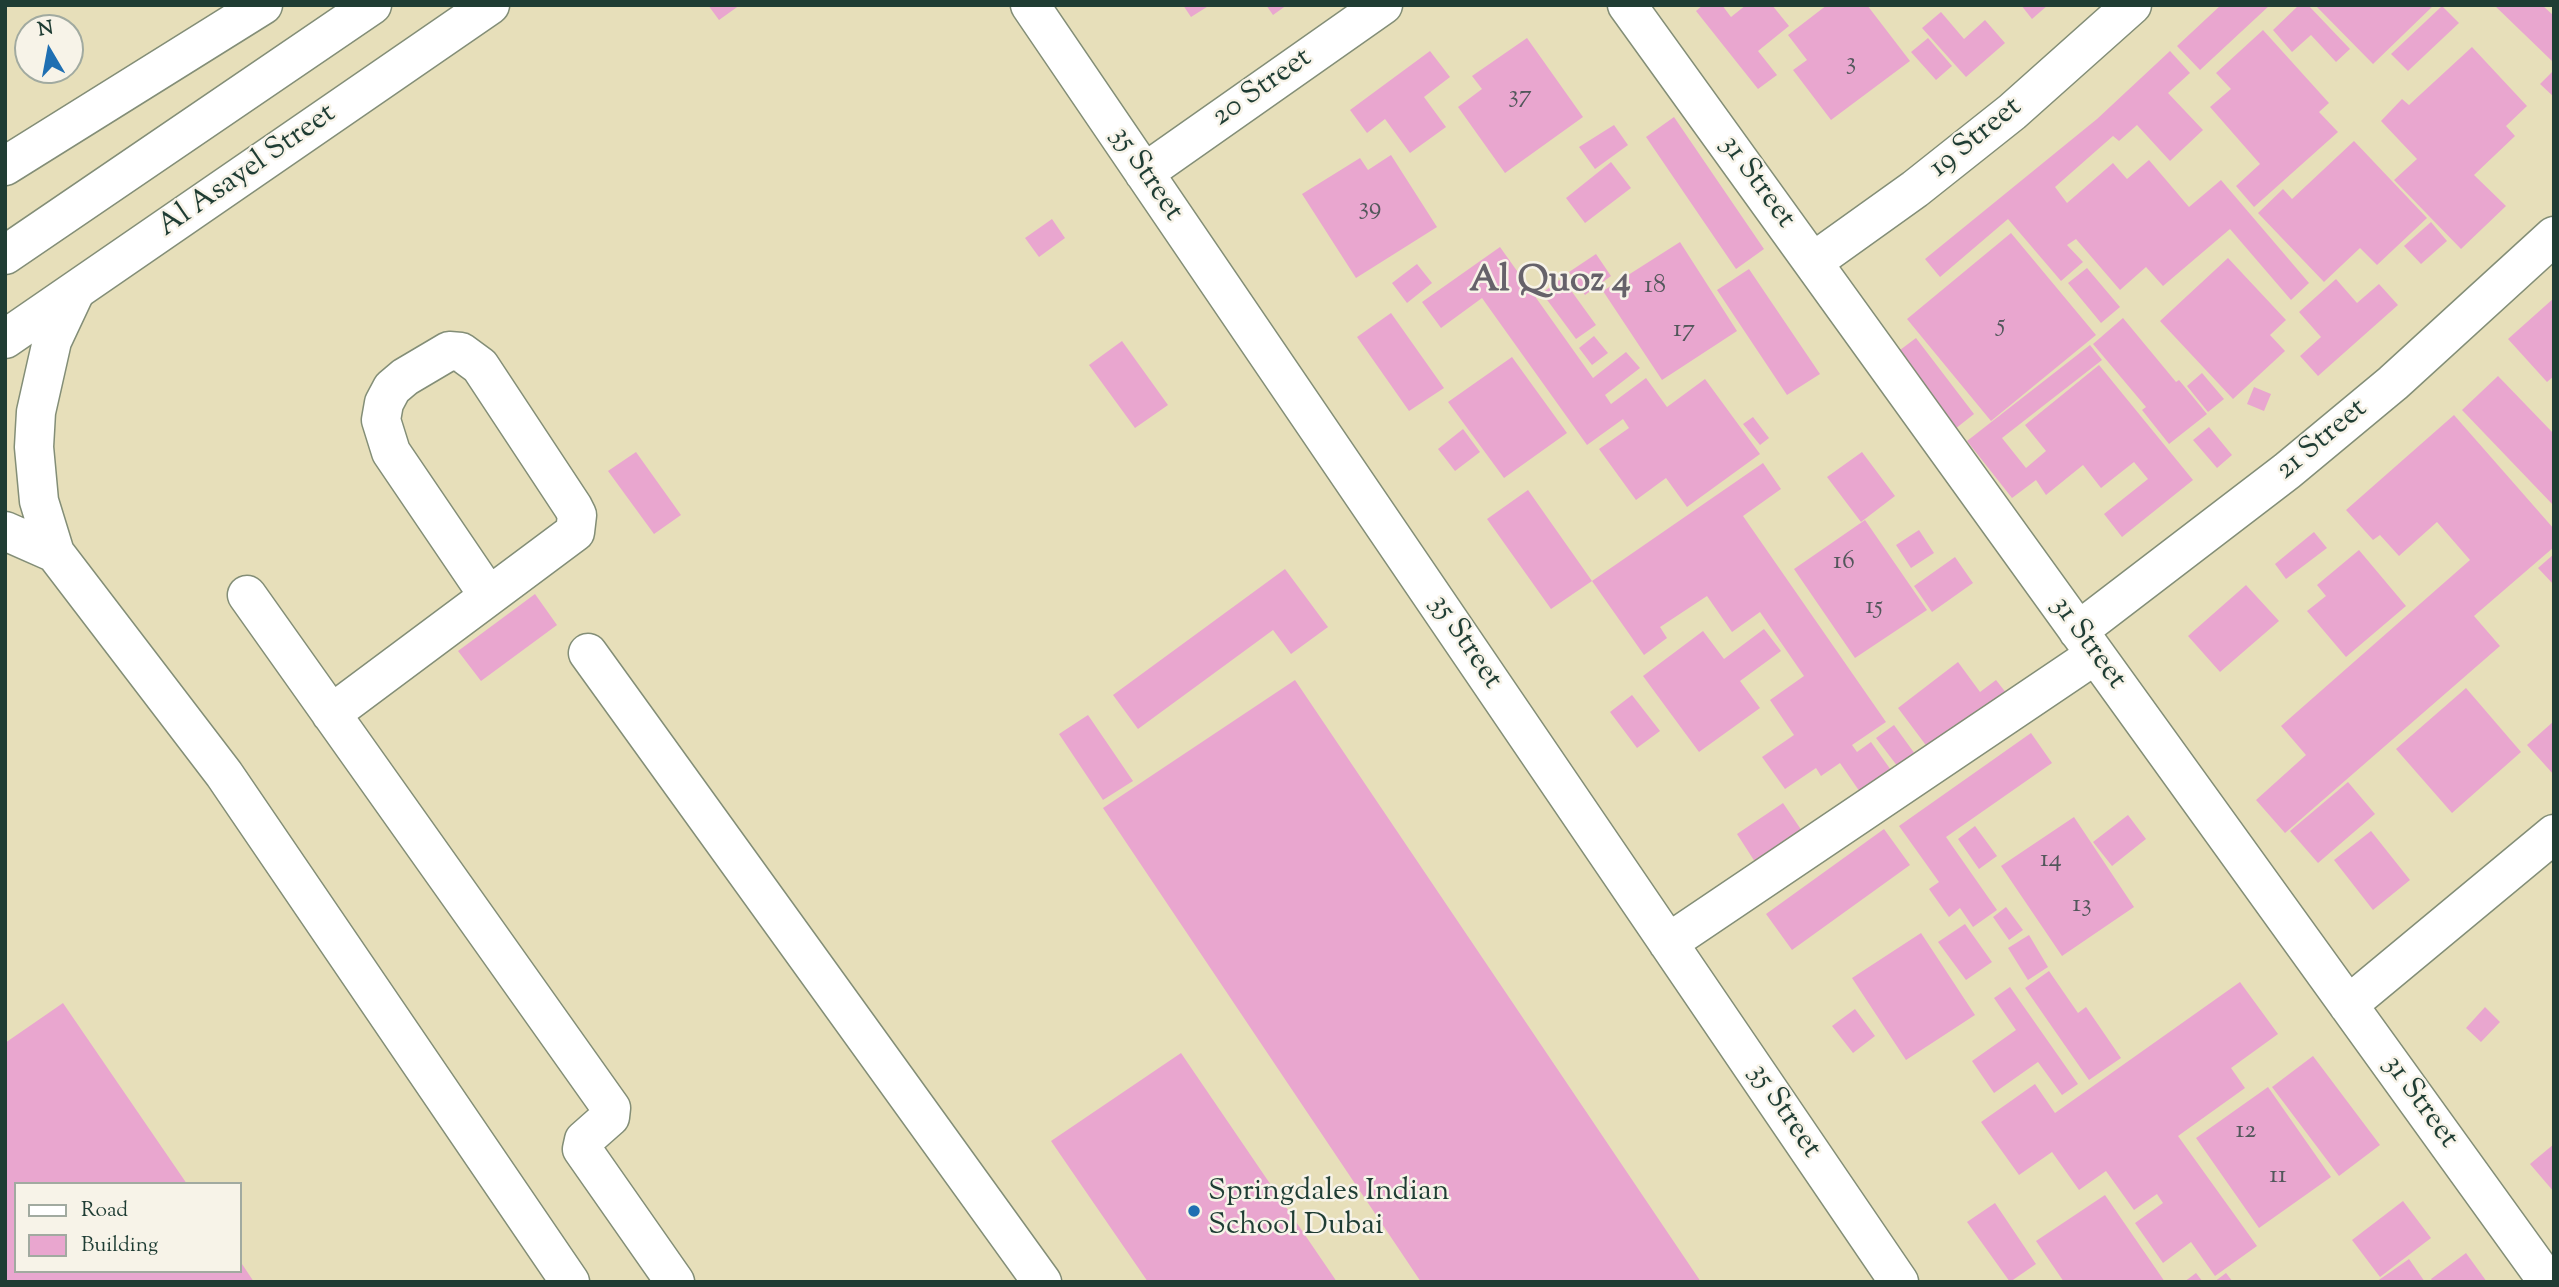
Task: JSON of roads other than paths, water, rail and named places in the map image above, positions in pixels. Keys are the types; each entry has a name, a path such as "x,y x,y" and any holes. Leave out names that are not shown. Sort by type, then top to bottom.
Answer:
{"street":[{"path":"5,166 263,5"},
{"path":"5,256 372,5"},
{"name":"Al Asayel Street","path":"5,339 490,5"},
{"name":"35 Street","path":"1030,5 1899,1282"},
{"name":"20 Street","path":"1144,173 1382,5"},
{"name":"31 Street","path":"1627,5 2548,1282"},
{"name":"19 Street","path":"1813,262 1915,189 2012,111 2132,5"},
{"name":"21 Street","path":"1668,943 2087,643 2393,383 2554,236"},
{"path":"75,292 52,341 36,412 34,447 39,501 55,553 223,774 570,1282"},
{"path":"331,714 575,532 577,515 480,366 461,352 449,351 416,369 392,388 384,403 381,420 391,452 488,595"},
{"path":"5,531 55,553"},
{"path":"247,595 611,1108 610,1117 584,1140 582,1149 675,1282"},
{"path":"588,653 1042,1282"},
{"path":"2348,1005 2554,834"}],"place":[{"name":"Springdales Indian School Dubai","path":"1194,1211"}],"district":[{"name":"Al Quoz 4","path":"1550,284"}]}
